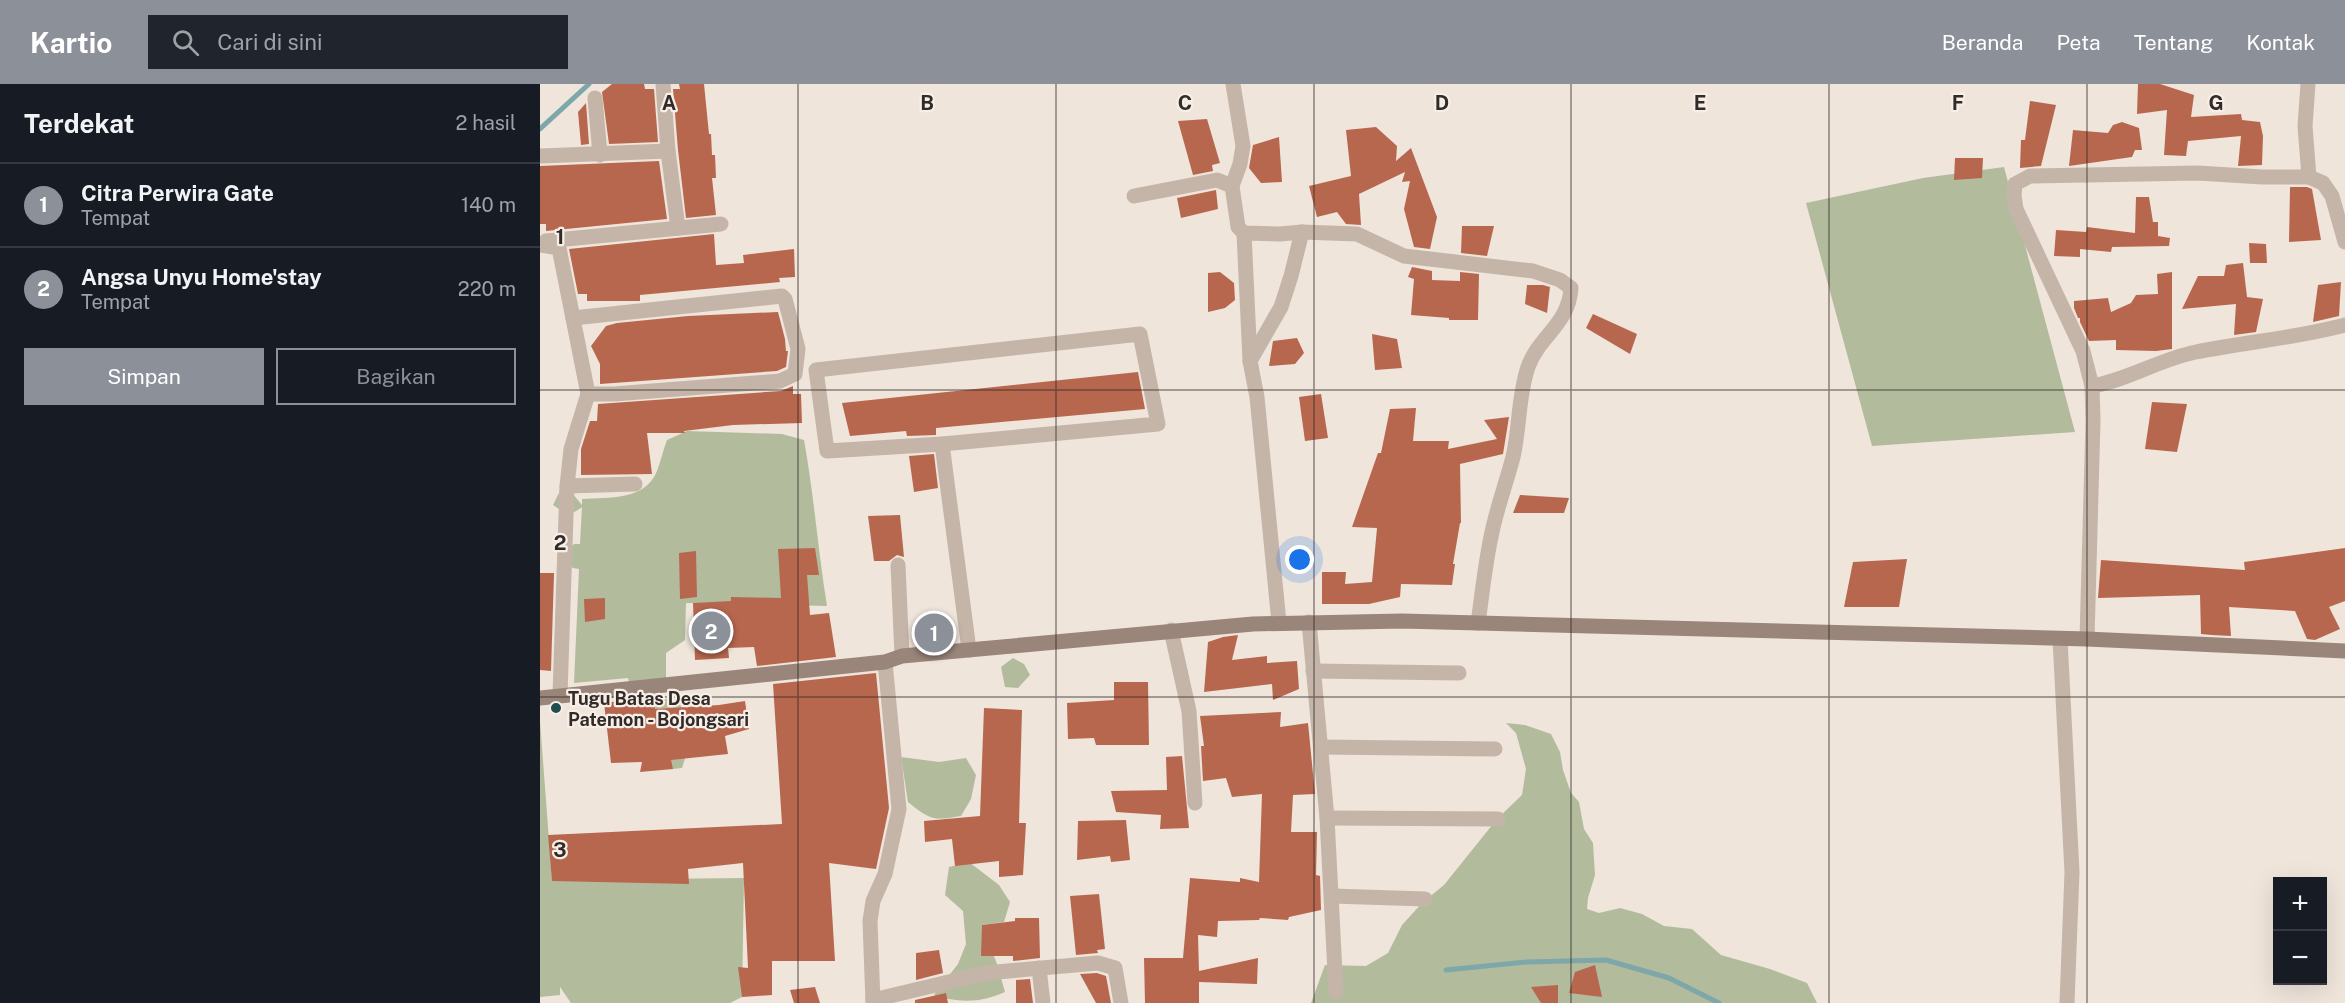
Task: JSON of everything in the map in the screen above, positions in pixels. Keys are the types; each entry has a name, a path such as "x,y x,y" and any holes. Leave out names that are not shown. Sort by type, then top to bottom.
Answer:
{"street":[{"path":"663,84 668,151 678,228"},
{"path":"1233,84 1243,146 1240,164 1232,186 1238,227 1244,233 1250,361 1257,397 1279,623"},
{"path":"2308,84 2305,126 2309,177"},
{"path":"595,98 600,154"},
{"path":"540,156 668,151"},
{"path":"2087,639 2092,386 2084,351 2016,209 2015,184 2030,176 2198,173 2309,177 2323,183 2332,196 2345,242"},
{"path":"1134,196 1217,180 1232,186"},
{"path":"540,243 721,224"},
{"path":"1250,361 1281,307 1302,232"},
{"path":"1244,233 1357,234 1404,256 1533,271 1560,280 1571,288 1570,300 1563,317 1536,351 1528,366 1519,405 1513,455 1491,536 1478,623"},
{"path":"540,243 559,248 588,393 571,449 567,486 560,696"},
{"path":"573,318 782,296 785,299 798,349 795,374 780,381 614,394 588,393"},
{"path":"2092,386 2111,383 2173,357 2345,325"},
{"path":"1140,334 1158,424 942,444 827,451 816,370 1140,334"},
{"path":"942,444 969,650"},
{"path":"567,486 634,484"},
{"path":"898,565 902,657"},
{"path":"540,698 885,662 902,657 1171,630 1309,622 1402,621 2087,639 2345,651"},
{"path":"1309,622 1327,818 1336,992"},
{"path":"1171,630 1189,711 1195,803"},
{"path":"2060,639 2072,872 2067,1003"},
{"path":"885,662 899,809 885,874 873,902 870,921 873,1002 986,974 1098,963 1115,968 1121,1003"},
{"path":"1313,671 1459,673"},
{"path":"1321,747 1495,748"},
{"path":"1327,818 1498,819"},
{"path":"1332,896 1425,899"},
{"path":"1039,968 1043,1003"}],"green space":[{"path":"2004,167 2075,432 1872,446 1806,203 1923,178"},
{"path":"687,431 782,434 804,440 827,606 686,603 685,640 666,653 666,678 629,682 628,678 574,683 579,569 565,564 565,552 574,544 580,544 582,507 568,513 553,505 560,491 572,493 582,505 582,499 625,496 635,493 651,481 657,471 667,440"},
{"path":"1013,658 1024,664 1030,675 1018,688 1005,687 1001,667"},
{"path":"662,699 676,699 687,715 688,749 682,768 673,769 666,759 654,708"},
{"path":"540,721 552,880 744,878 742,997 730,1003 571,1003 560,987 560,995 540,997"},
{"path":"1506,723 1525,725 1551,734 1560,752 1571,793 1579,802 1584,829 1593,843 1595,875 1587,909 1599,913 1620,908 1642,914 1664,926 1692,929 1721,955 1770,969 1807,983 1817,1003 1311,1003 1325,965 1366,966 1388,953 1402,925 1422,903 1444,885 1497,819 1522,795 1526,769 1516,733"},
{"path":"901,757 939,762 966,758 976,775 971,799 961,816 932,818 908,802"},
{"path":"969,862 999,885 1010,902 1004,922 982,925 1005,992 978,1000 952,999 934,995 958,964 966,944 963,911 945,895 949,867"}],"building":[{"path":"612,84 644,84 645,89 654,89 658,142 609,144 602,92"},
{"path":"679,84 704,84 712,155 715,155 716,178 712,178 716,215 686,218 673,89 680,89"},
{"path":"2138,84 2160,84 2194,95 2191,117 2241,114 2242,120 2260,122 2263,136 2262,165 2238,166 2241,136 2188,141 2186,156 2164,155 2167,110 2137,114"},
{"path":"2030,101 2056,105 2041,166 2020,168 2021,140 2025,140"},
{"path":"586,103 589,144 581,145 578,112"},
{"path":"1207,119 1220,163 1212,165 1213,171 1193,175 1178,121"},
{"path":"2122,122 2139,128 2142,150 2135,150 2132,157 2069,166 2073,130 2108,133 2113,125"},
{"path":"1376,127 1397,146 1396,161 1411,148 1437,217 1430,249 1414,247 1404,209 1410,181 1402,182 1405,172 1359,194 1361,225 1346,224 1337,212 1317,217 1309,186 1351,176 1346,130"},
{"path":"1279,137 1282,182 1261,183 1249,168 1253,145"},
{"path":"1955,158 1983,158 1982,178 1954,180"},
{"path":"659,161 667,219 546,231 546,224 540,224 540,166"},
{"path":"2290,187 2312,189 2321,240 2289,242"},
{"path":"1216,190 1218,209 1181,218 1177,198"},
{"path":"2136,197 2149,197 2153,222 2158,222 2158,236 2170,238 2169,246 2112,247 2111,252 2080,249 2080,257 2054,256 2056,230 2086,232 2087,227 2135,233"},
{"path":"1462,226 1494,226 1487,256 1461,253"},
{"path":"714,234 716,265 744,263 743,255 794,249 795,277 779,278 780,282 640,295 640,301 587,301 587,294 578,294 569,249"},
{"path":"2249,243 2266,244 2267,263 2250,263"},
{"path":"2243,263 2247,297 2263,299 2256,332 2234,335 2236,304 2182,309 2198,276 2224,276 2226,265"},
{"path":"1412,267 1432,271 1432,280 1460,281 1460,272 1479,274 1478,320 1449,320 1449,318 1411,315 1414,279 1408,277"},
{"path":"1220,272 1234,283 1235,300 1225,308 1208,312 1208,273"},
{"path":"2172,272 2172,349 2116,350 2116,340 2089,341 2074,308 2074,301 2108,298 2111,312 2131,303 2136,295 2158,294 2157,274"},
{"path":"2341,282 2339,316 2313,322 2318,285"},
{"path":"1527,285 1550,287 1547,313 1525,304"},
{"path":"778,312 786,351 788,351 786,367 777,371 600,384 600,364 591,346 606,326 688,316"},
{"path":"1593,314 1637,334 1630,354 1586,328"},
{"path":"1372,334 1397,339 1402,368 1375,370"},
{"path":"1297,338 1304,353 1295,364 1269,366 1273,341"},
{"path":"1138,372 1145,409 936,428 936,435 907,436 906,431 850,436 842,403"},
{"path":"793,386 793,394 801,394 802,423 733,425 684,431 685,433 647,433 652,474 581,475 581,449 590,421 597,421 598,404 781,391"},
{"path":"1321,394 1328,438 1305,441 1299,397"},
{"path":"2152,402 2187,404 2177,452 2145,449"},
{"path":"1416,408 1413,441 1449,441 1448,449 1497,439 1484,420 1509,417 1503,454 1460,464 1461,523 1453,564 1455,564 1452,585 1401,584 1400,597 1369,604 1322,604 1322,572 1346,572 1345,584 1372,582 1377,528 1352,527 1378,453 1381,453 1390,409"},
{"path":"934,454 938,488 914,492 909,456"},
{"path":"1520,495 1569,498 1564,513 1513,513"},
{"path":"900,515 904,557 897,555 889,561 874,561 868,516"},
{"path":"815,548 819,575 807,575 810,615 829,613 836,657 757,666 754,647 728,648 729,658 695,660 693,603 731,601 731,597 781,598 778,549"},
{"path":"2345,548 2345,601 2329,607 2340,629 2315,640 2307,639 2295,611 2229,607 2231,636 2212,635 2201,634 2200,595 2098,598 2101,560 2245,570 2244,562"},
{"path":"696,551 697,597 680,599 679,553"},
{"path":"1907,559 1899,607 1844,607 1853,562"},
{"path":"540,573 554,573 551,671 540,670"},
{"path":"605,598 605,619 585,622 584,599"},
{"path":"1238,635 1232,660 1267,656 1267,663 1297,661 1299,689 1273,700 1272,684 1204,692 1208,642"},
{"path":"876,673 889,808 876,869 829,863 835,961 772,961 772,995 742,997 738,967 748,968 743,863 688,869 689,884 552,881 548,835 782,824 773,684"},
{"path":"1114,682 1148,682 1149,745 1096,745 1094,738 1068,739 1067,703 1114,700"},
{"path":"653,696 655,709 745,701 749,729 725,736 728,754 671,760 673,769 640,772 642,762 611,763 604,703"},
{"path":"984,708 1022,710 1019,823 1026,823 1023,875 999,877 999,861 955,866 952,839 925,842 924,821 980,816"},
{"path":"1281,712 1280,727 1308,723 1315,794 1293,795 1291,832 1317,832 1316,875 1320,876 1321,910 1289,917 1288,920 1260,918 1259,920 1218,921 1217,937 1198,935 1199,971 1258,958 1257,984 1199,982 1199,1003 1145,1003 1144,958 1183,958 1190,878 1240,882 1240,878 1259,882 1262,794 1232,797 1226,778 1203,781 1201,746 1204,746 1200,716"},
{"path":"1182,756 1189,828 1160,829 1161,815 1116,812 1111,791 1167,790 1166,757"},
{"path":"1126,820 1130,860 1111,862 1110,856 1077,860 1078,821"},
{"path":"1099,894 1105,949 1097,950 1098,953 1076,955 1070,896"},
{"path":"1015,918 1039,918 1040,958 1013,961 1013,956 981,956 982,925 1015,921"},
{"path":"939,950 943,973 916,980 916,953"},
{"path":"1595,965 1602,997 1569,993 1575,972"},
{"path":"1097,973 1106,976 1111,1003 1096,1003 1080,974"},
{"path":"1030,979 1033,1003 1016,1003 1016,980"},
{"path":"1558,985 1558,1003 1541,1003 1531,987"},
{"path":"815,987 820,1003 794,1003 790,990"},
{"path":"946,993 948,1003 915,1003 915,1000"}],"waterway":[{"path":"540,129 589,84"},
{"path":"1446,970 1527,962 1606,960 1669,978 1719,1003"}],"place":[{"name":"Angsa Unyu Home'stay","path":"711,631"},
{"name":"Citra Perwira Gate","path":"934,633"},
{"name":"Tugu Batas Desa Patemon - Bojongsari","path":"556,708"}]}
